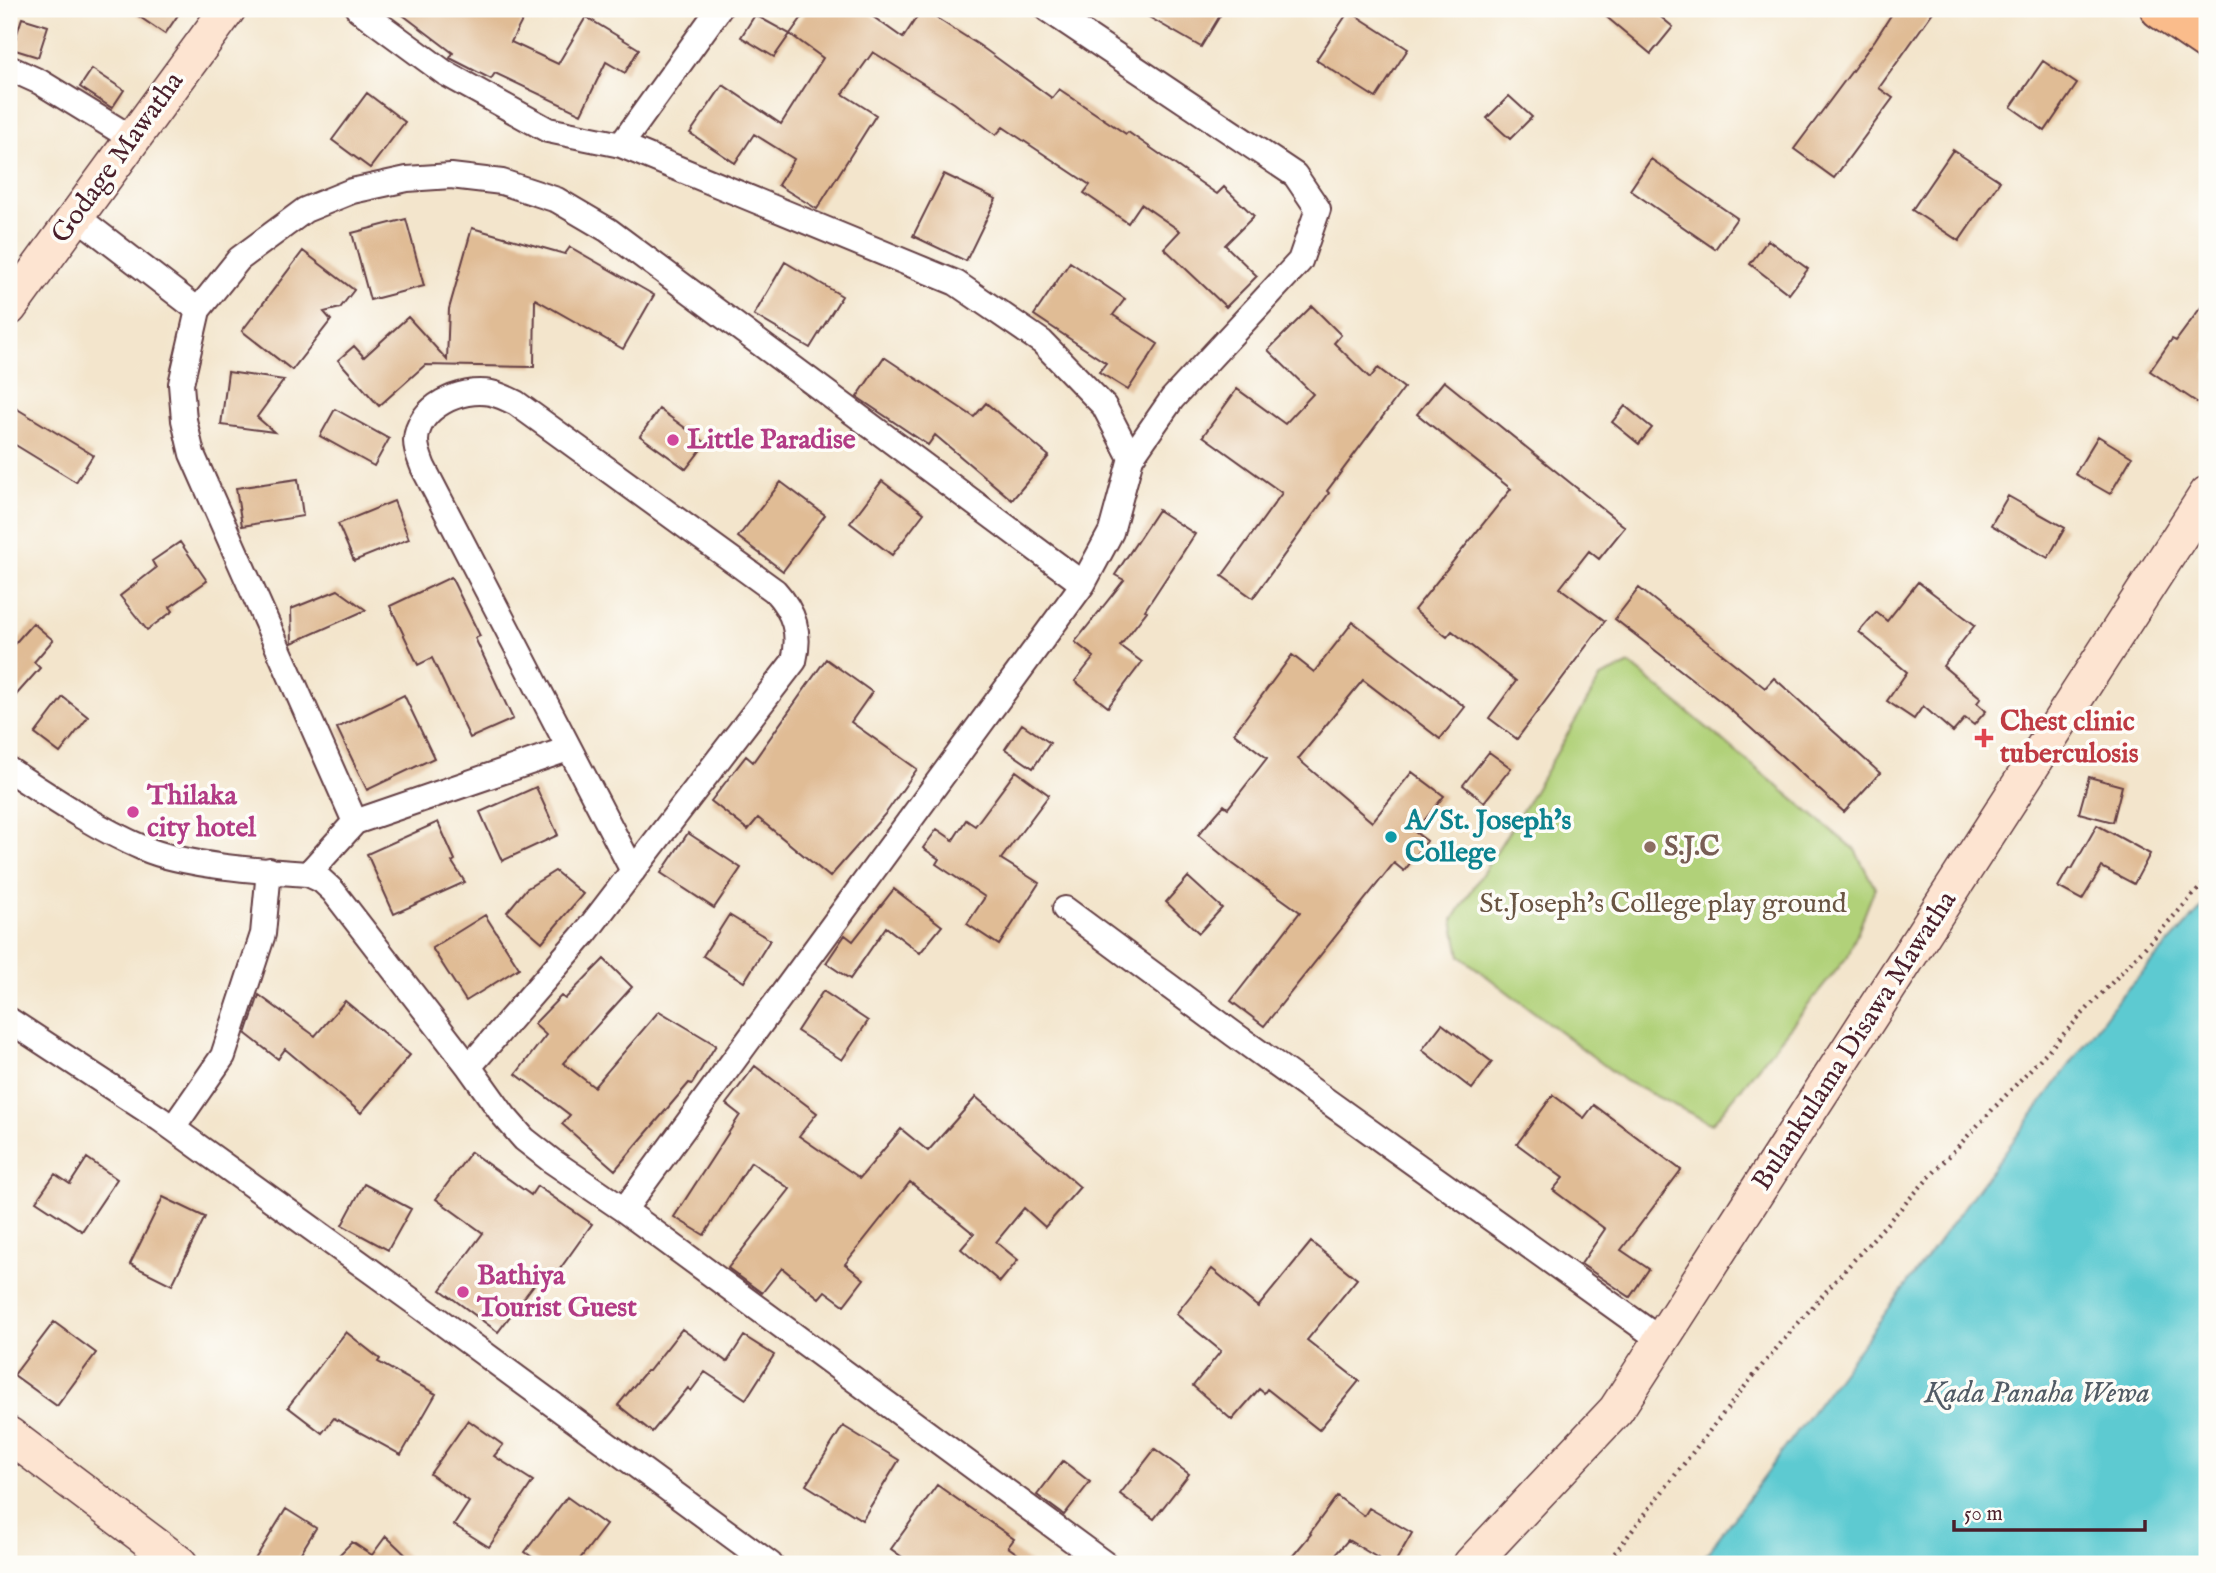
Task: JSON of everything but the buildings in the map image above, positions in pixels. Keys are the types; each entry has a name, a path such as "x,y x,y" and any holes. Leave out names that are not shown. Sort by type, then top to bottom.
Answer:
{"highway":[{"path":"2160,9 2207,41"}],"main road":[{"name":"Godage Mawatha","path":"9,308 228,9"},
{"name":"Bulankulama Disawa Mawatha","path":"1471,1564 1616,1410 2207,494"},
{"path":"9,1434 180,1564"}],"street":[{"path":"358,9 445,73 548,130 621,145 956,284 1042,342 1104,405 1131,458"},
{"path":"621,145 719,9"},
{"path":"624,1210 1083,584 1111,532 1131,458 1172,399 1300,261 1318,209 1295,175 1047,9"},
{"path":"9,68 40,82 133,139"},
{"path":"355,822 192,454 184,420 181,384 198,310 239,258 305,210 352,191 407,179 451,176 502,183 557,200 608,230 1083,584"},
{"path":"76,216 198,310"},
{"path":"469,1067 586,932 633,871 794,661 797,649 794,618 788,605 775,591 516,403 489,393 453,397 438,405 425,417 416,440 423,467 633,871"},
{"path":"308,874 355,822 569,749"},
{"path":"9,770 66,807 145,849 212,864 308,874 321,880 333,891 524,1139 1105,1564"},
{"path":"173,1128 223,1056 263,934 269,870"},
{"path":"1065,909 1234,1035 1662,1341"},
{"path":"9,1020 173,1128 415,1301 771,1564"}],"path":[{"path":"1606,1564 1798,1323 1918,1187 2207,880"}],"green space":[{"name":"St.Joseph's College play ground","path":"1630,664 1855,850 1875,888 1848,956 1712,1124 1625,1081 1460,956 1453,920 1532,795 1601,677"}],"water":[{"name":"Kada Panaha Wewa","path":"2207,902 2207,1564 1699,1564 2120,997"}],"place":[{"name":"Little Paradise","path":"673,440"},
{"name":"Chest clinic tuberculosis","path":"1984,738"},
{"name":"Thilaka city hotel","path":"133,812"},
{"name":"A/ St. Joseph's College","path":"1391,837"},
{"name":"S.J.C","path":"1650,847"},
{"name":"Bathiya Tourist Guest","path":"463,1292"}]}
